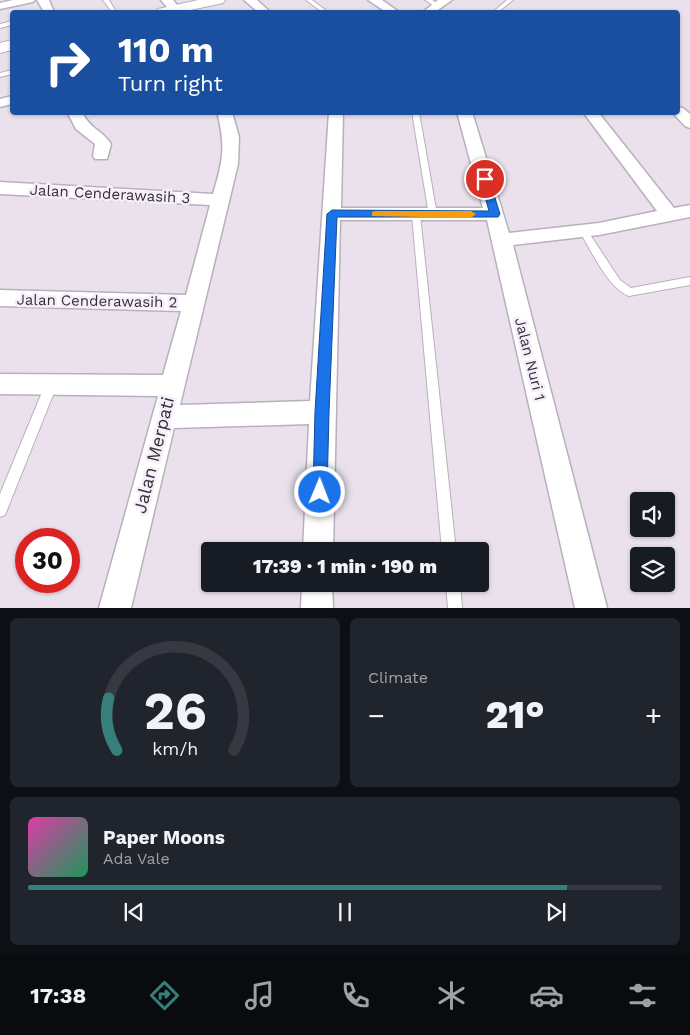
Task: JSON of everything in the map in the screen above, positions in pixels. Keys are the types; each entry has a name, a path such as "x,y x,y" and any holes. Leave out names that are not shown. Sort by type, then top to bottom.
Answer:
{"street":[{"path":"0,6 29,0"},
{"path":"168,8 218,0"},
{"path":"250,0 258,10"},
{"path":"374,0 389,10"},
{"path":"680,112 690,123"},
{"path":"75,115 80,126 103,144 101,156"},
{"name":"Jalan Merpati","path":"115,608 230,164 232,151 230,132 225,115"},
{"path":"318,542 322,412 336,115"},
{"name":"Jalan Nuri 1","path":"465,115 502,240 590,608"},
{"path":"592,115 670,215"},
{"name":"Jalan Cenderawasih 3","path":"0,188 220,200"},
{"path":"502,240 584,232 690,211"},
{"path":"332,214 495,214"},
{"name":"Jalan Cenderawasih 2","path":"0,298 193,303"},
{"path":"0,384 172,386"},
{"path":"164,417 322,412"},
{"path":"317,592 317,608"}],"lane":[{"path":"309,0 322,10"},
{"path":"498,10 510,0"},
{"path":"415,115 448,542"},
{"path":"584,232 617,283 629,292 690,281"},
{"path":"0,510 51,385"},
{"path":"454,592 455,608"}],"slow traffic":[{"path":"376,214 471,214"}],"route":[{"path":"320,492 332,214 495,214 485,179"}]}
